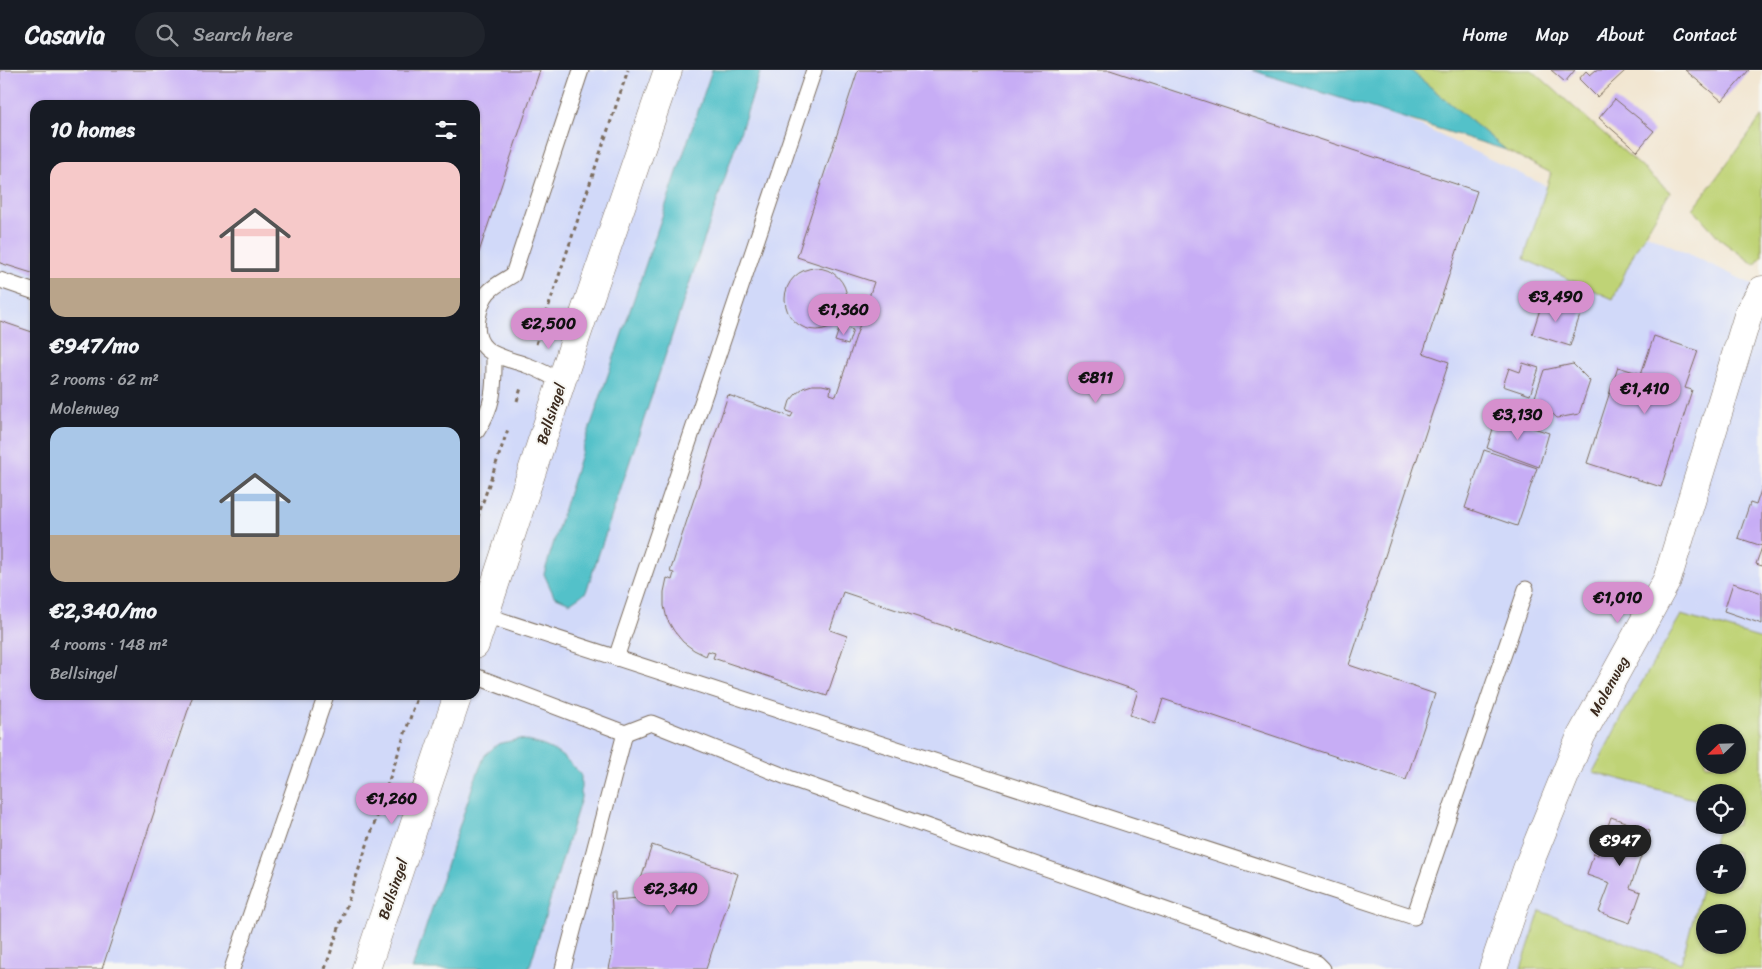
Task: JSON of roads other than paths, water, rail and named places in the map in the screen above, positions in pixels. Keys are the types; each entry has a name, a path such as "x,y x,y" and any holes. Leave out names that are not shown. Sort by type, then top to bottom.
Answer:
{"street":[{"name":"Bellsingel","path":"480,630 668,70"},
{"name":"Molenweg","path":"1493,969 1527,869 1581,736 1667,580 1749,312 1762,290"},
{"name":"Bellsingel","path":"366,969 456,700"}],"lane":[{"path":"480,306 486,292 513,275 581,70"},
{"path":"616,658 814,70"},
{"path":"0,280 30,290"},
{"path":"480,338 483,346 494,356 529,366 562,382"},
{"path":"480,427 488,416 494,392 494,356"},
{"path":"485,615 1414,917 1526,589"},
{"path":"480,678 625,733 650,723 789,778 1316,963 1323,969"},
{"path":"232,969 324,700"},
{"path":"563,969 625,733"}],"water":[{"path":"712,70 761,70 586,592 570,603 554,596 544,574 581,454"},
{"path":"1252,70 1410,70 1506,150 1270,76"},
{"path":"519,739 553,750 581,774 581,798 529,969 412,969 474,782 485,755 498,744"}]}
